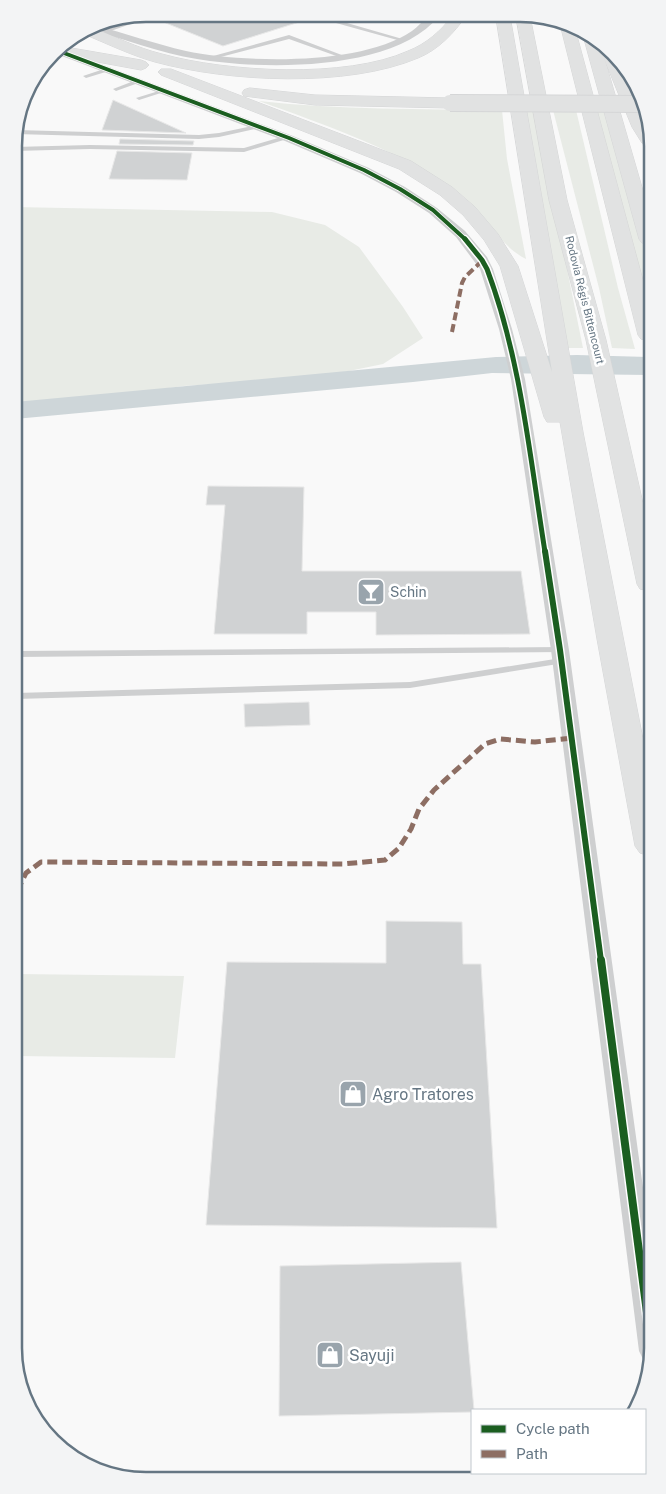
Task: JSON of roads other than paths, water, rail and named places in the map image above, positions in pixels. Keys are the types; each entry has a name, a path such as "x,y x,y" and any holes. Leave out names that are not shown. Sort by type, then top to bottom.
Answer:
{"main road":[{"path":"67,52 161,66 194,66 269,73 326,71 371,66 403,58 421,51 444,34 454,22"},
{"path":"504,22 556,339 552,377 596,572 643,813"},
{"name":"Rodovia Régis Bittencourt","path":"524,23 558,200 596,340 644,560"},
{"path":"569,33 644,319"},
{"path":"93,34 132,50 161,66 382,155 415,170 446,191 479,221 503,253 514,281 530,341 552,377"},
{"path":"593,47 644,225"},
{"path":"161,66 200,80 244,92 285,98 450,103 636,104"},
{"path":"617,70 642,130"},
{"path":"200,80 287,90 631,93"}],"street":[{"path":"95,34 151,44 210,58 278,62 344,57 384,47 403,40 422,29 428,22"},
{"path":"151,44 148,46 149,51 161,66"},
{"path":"65,53 285,138 369,174 426,205 446,220 464,237 482,261 491,281 510,341 518,379 560,656 643,1283"}],"lane":[{"path":"340,22 403,40"},
{"path":"210,58 289,37 344,57"},
{"path":"86,76 110,70"},
{"path":"116,89 139,81"},
{"path":"138,98 164,91"},
{"path":"24,132 199,137 220,135 257,127"},
{"path":"23,149 90,147 239,150 254,148 285,138"},
{"path":"23,654 560,656"},
{"path":"23,696 410,685 560,656"}],"place":[{"name":"Schin","path":"371,592"},
{"name":"Agro Tratores","path":"353,1094"},
{"name":"Sayuji","path":"330,1355"}]}
